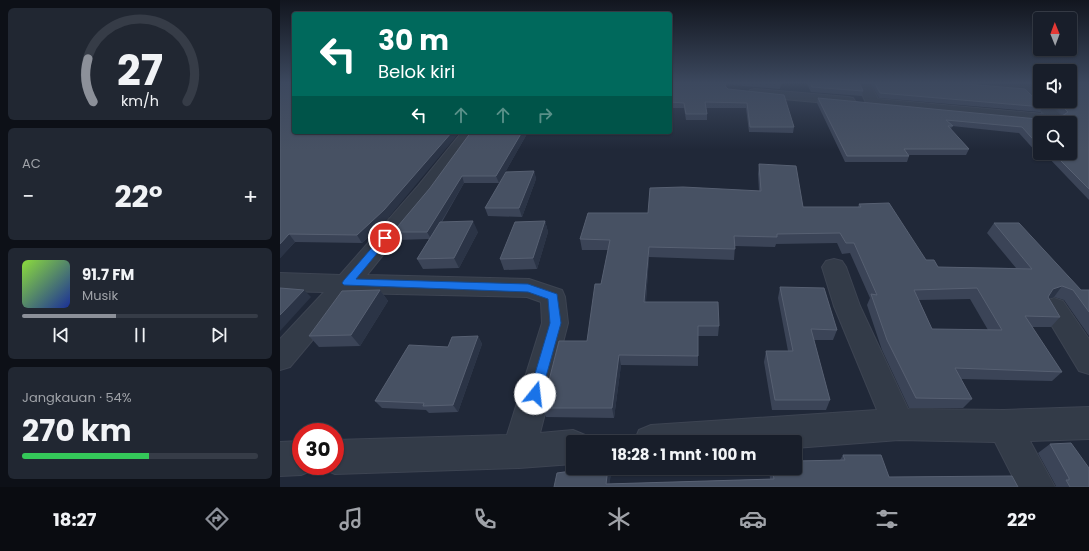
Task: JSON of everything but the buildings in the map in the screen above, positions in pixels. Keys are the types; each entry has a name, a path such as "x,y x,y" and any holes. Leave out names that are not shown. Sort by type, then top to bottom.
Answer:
{"street":[{"path":"892,105 1024,117 1051,119 1056,117 1043,105"},
{"path":"280,358 347,283 413,204 468,134"},
{"path":"834,267 848,306 899,424"},
{"path":"280,282 528,288 553,297 555,323 519,451"},
{"path":"1054,308 1089,362"},
{"path":"747,435 899,424 1004,426 1089,423"},
{"path":"1004,426 1037,487"},
{"path":"344,457 566,448"},
{"path":"280,459 292,458"}],"route":[{"path":"385,238 347,283 528,288 553,297 555,323 535,394"}]}
